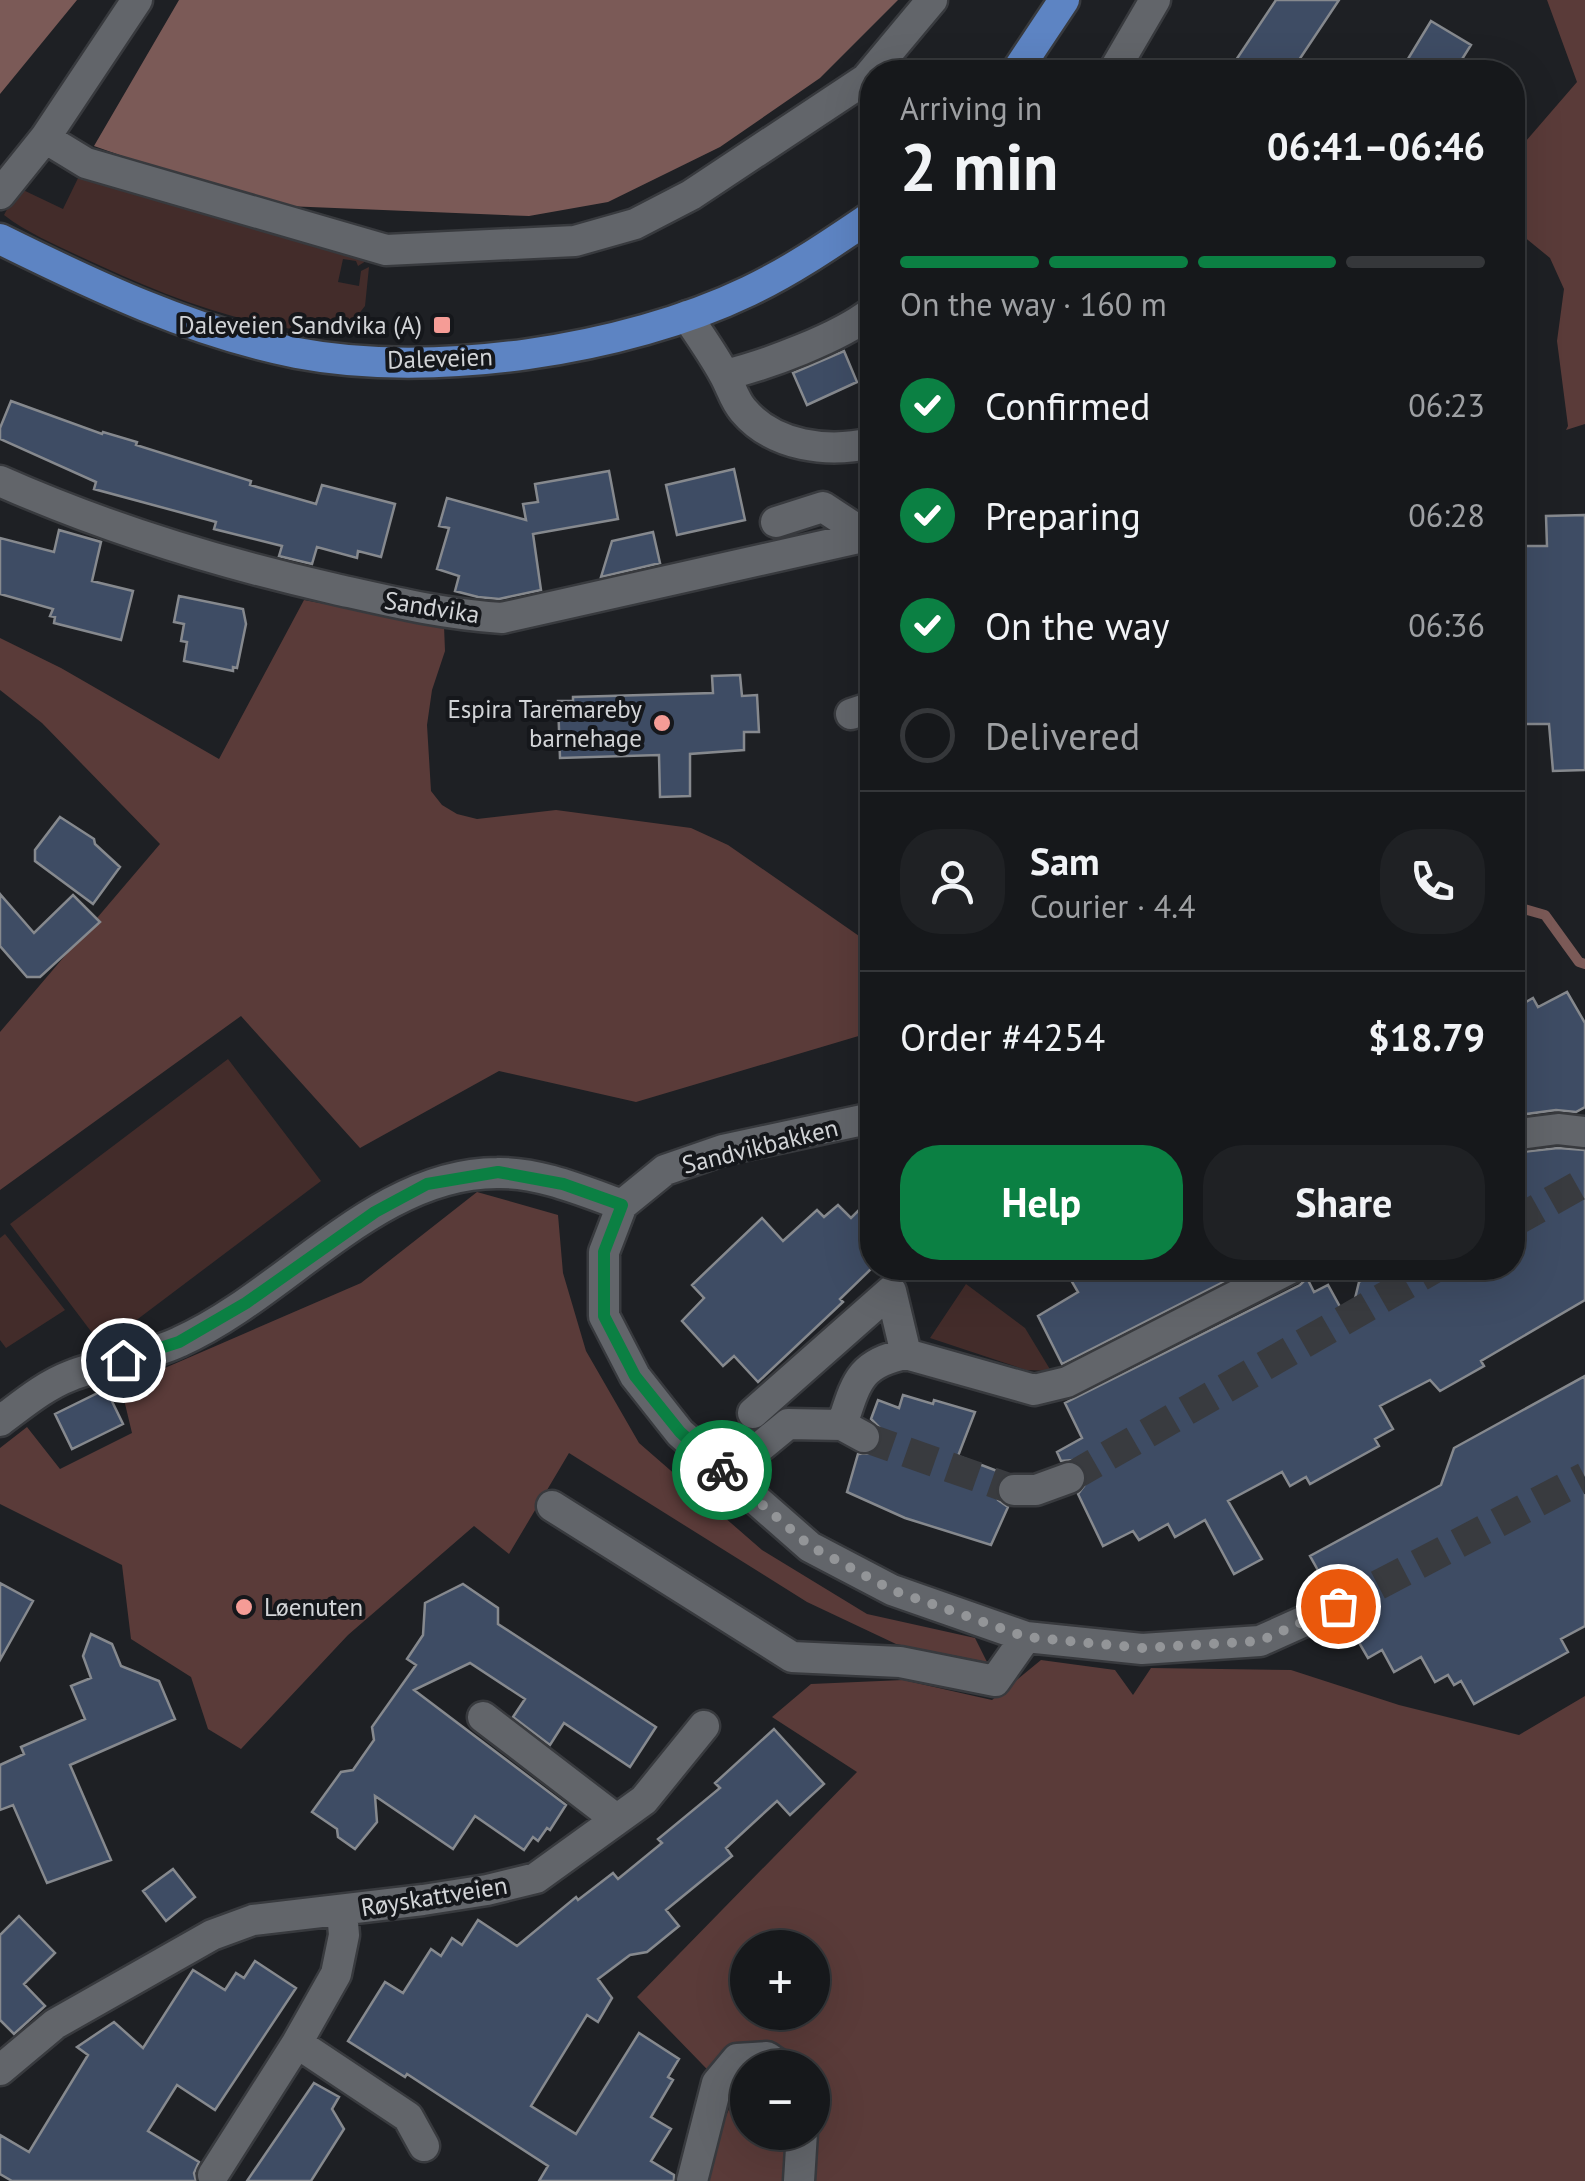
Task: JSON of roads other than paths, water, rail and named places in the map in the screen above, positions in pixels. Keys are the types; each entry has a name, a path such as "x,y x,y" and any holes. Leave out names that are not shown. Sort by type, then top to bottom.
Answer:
{"main road":[{"path":"1024,60 1064,0"},
{"name":"Daleveien","path":"0,239 137,303 216,332 298,353 383,362 488,358 587,344 688,316 748,291 860,224"}],"street":[{"path":"0,194 44,138 137,0"},
{"path":"882,60 932,0"},
{"path":"1120,60 1156,0"},
{"path":"44,138 86,163 386,250 575,241 635,224 692,195 860,83"},
{"path":"688,316 740,407 763,430 820,447 860,446"},
{"path":"724,375 774,359 860,322"},
{"name":"Sandvika","path":"0,481 139,538 276,576 448,615 502,618 860,536"},
{"path":"776,522 823,507 860,528"},
{"name":"Sandvikbakken","path":"860,1121 722,1150 665,1170 622,1205 604,1252 604,1316 635,1376 680,1432 810,1546 892,1590 1026,1637 1142,1648 1260,1641 1338,1606"},
{"path":"1525,1134 1558,1128 1585,1132"},
{"path":"0,1421 69,1376 179,1342 246,1303 375,1212 427,1184 498,1172 563,1184 622,1205"},
{"path":"726,1475 788,1424 853,1431 855,1388 872,1364 906,1354 1034,1390 1067,1382 1267,1280"},
{"path":"753,1413 892,1291 906,1354"},
{"path":"1014,1490 1036,1490 1068,1478"},
{"path":"552,1506 792,1657 900,1662 994,1681 1026,1637"},
{"path":"483,1716 616,1819"},
{"name":"Røyskattveien","path":"0,2070 55,2024 212,1935 253,1920 487,1890 536,1878 644,1800 704,1726"},
{"name":"Røyskattveien","path":"213,2175 298,2043 336,1974 344,1936 342,1911"},
{"path":"298,2043 408,2116 424,2146"},
{"path":"692,2181 717,2083 730,2067"},
{"path":"799,2181 801,2150"}],"waterway":[{"path":"1525,909 1545,915 1579,962 1585,964"}],"tunnel":[{"path":"1525,1216 1585,1182"},
{"path":"1069,1478 1414,1280"},
{"path":"864,1437 1014,1490"},
{"path":"1338,1606 1585,1477"}],"place":[{"name":"Daleveien Sandvika (A)","path":"442,325"},
{"name":"Espira Taremareby barnehage","path":"662,723"},
{"name":"Løenuten","path":"244,1607"}]}
